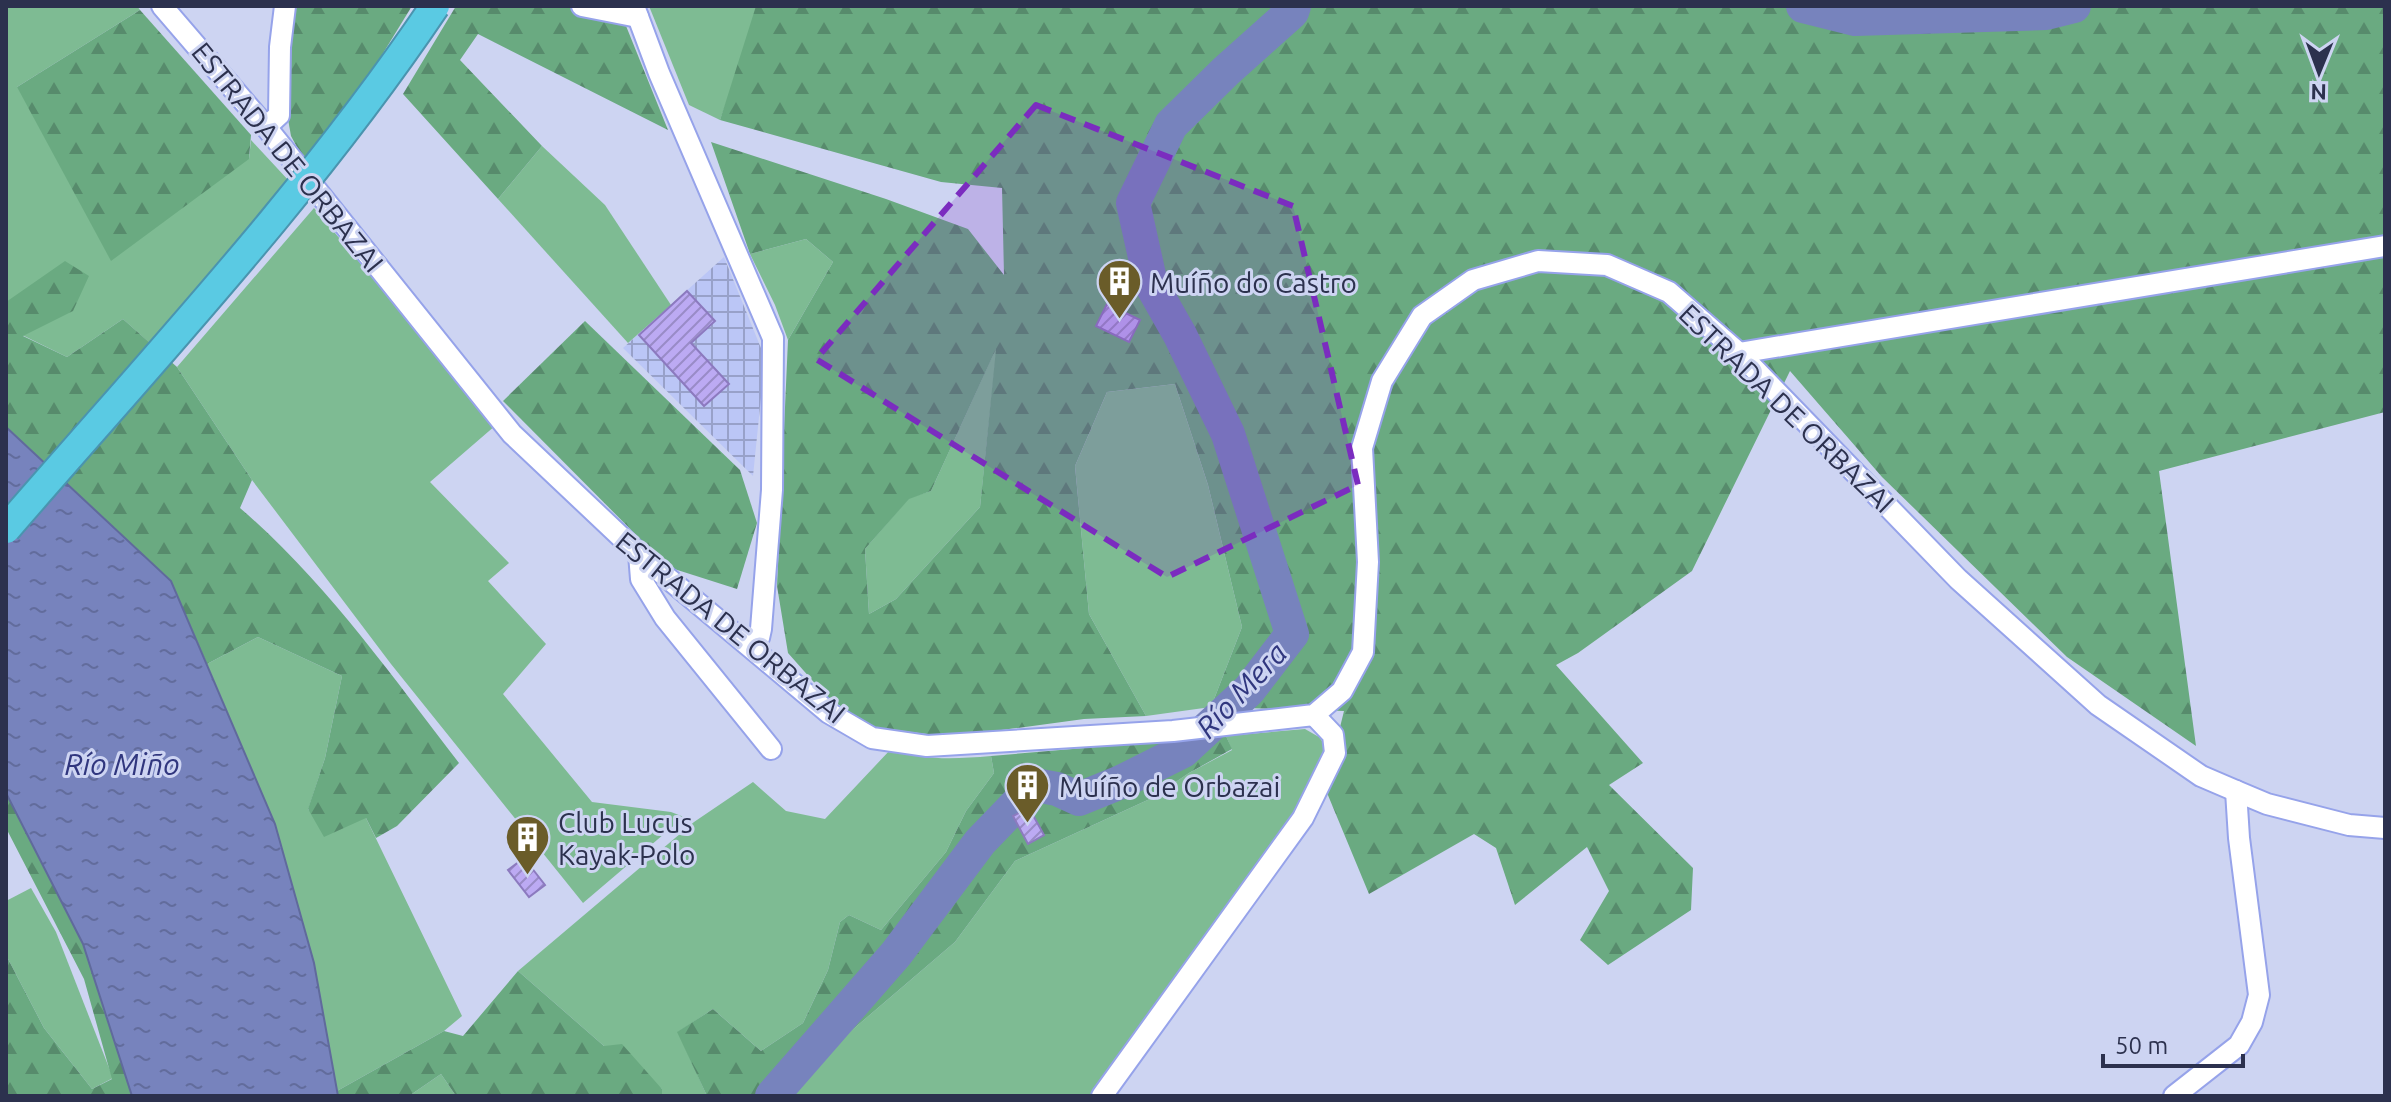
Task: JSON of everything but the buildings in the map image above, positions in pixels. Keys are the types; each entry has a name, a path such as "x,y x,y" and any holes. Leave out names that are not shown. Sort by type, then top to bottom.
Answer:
{"highway":[{"path":"6,529 268,228 402,55 435,6"}],"street":[{"name":"ESTRADA DE ORBAZAI","path":"162,6 266,127 512,434 639,554 829,713 872,738 927,746 1173,731 1314,715 1342,691 1363,652 1368,562 1362,448 1382,381 1422,316 1473,280 1538,261 1607,265 1669,292 1739,353 1958,579 2098,705 2201,776 2267,804 2349,825 2385,828"},
{"path":"266,127 279,115 280,47 285,6"},
{"path":"582,6 636,12 773,338 772,490 761,629 759,638 749,645"},
{"path":"1739,353 2385,246"},
{"path":"639,554 641,579 665,618 771,749"},
{"path":"1102,1096 1303,818 1335,753 1333,735 1314,715"},
{"path":"2174,1096 2239,1045 2252,1022 2259,995 2236,791"}],"highlighted area":[{"path":"1036,105 1293,206 1358,485 1167,577 816,359"}],"shaded area":[{"path":"724,257 765,358 753,476 623,348"}],"green space":[{"path":"6,6 137,6 140,10 17,87 249,159 251,140 290,182 152,345 123,319 67,357 22,335 6,302"},
{"path":"293,6 412,6 358,94 305,162 291,136 286,108"},
{"path":"456,6 618,6 668,130 478,34 460,60 542,146 498,199 403,94"},
{"path":"649,6 761,6 720,120 689,105"},
{"path":"756,6 2385,6 2385,412 2159,471 2196,746 2067,657 1882,477 1790,371 1692,571 1578,653 1556,665 1643,763 1609,785 1693,868 1691,910 1608,965 1580,940 1609,891 1587,847 1515,905 1496,848 1474,834 1369,894 1325,788 1344,711 1211,707 1242,627 1208,485 1175,384 1107,392 1075,466 1089,614 1146,716 1084,719 950,737 872,727 827,697 788,653 777,586 788,340 833,262 806,239 750,254 711,142 968,229 1004,275 1002,188 941,182 720,120","holes":["996,349 980,507 896,599 869,614 865,549 909,499 931,491"]},
{"path":"140,10 251,135 249,159 111,261 17,87"},
{"path":"542,146 605,205 671,305 628,343 498,199"},
{"path":"314,208 496,425 430,482 509,563 488,581 546,644 503,694 592,802 671,812 684,817 583,903 391,664 252,480 177,367"},
{"path":"806,239 833,262 788,340 750,254"},
{"path":"65,261 89,276 73,311 23,336 67,357 123,319 177,367 252,480 240,508 301,566 329,598 459,763 397,826 376,838 366,818 324,837 308,809 325,758 342,676 258,637 207,664 171,581 6,427 6,302"},
{"path":"585,321 740,470 757,523 737,589 668,567 503,401"},
{"path":"997,346 980,507 896,599 869,614 865,549 909,498 931,491"},
{"path":"1175,384 1208,485 1242,627 1211,707 1146,716 1089,614 1075,466 1107,392"},
{"path":"258,637 342,676 325,758 308,810 366,818 462,1016 444,1031 337,1091 314,963 275,824 207,664"},
{"path":"1305,729 1319,737 1325,745 1327,759 1298,815 1093,1096 775,1096 955,942 1015,861 1152,798 1189,773 1232,750 1226,736"},
{"path":"1226,736 1232,749 1152,798 1015,861 955,942 775,1096 707,1096 677,1032 713,1009 761,1051 803,1023 828,970 840,922 849,915 881,930 946,852 966,811 994,773 991,756"},
{"path":"891,749 928,757 991,756 994,773 966,811 946,852 881,930 849,915 840,922 828,970 803,1023 761,1051 713,1009 678,1032 707,1096 662,1096 662,1089 604,1046 518,971 694,822 753,782 786,811 825,819"},
{"path":"6,793 83,944 132,1096 6,1096 6,955 44,1028 92,1089 112,1079 84,979 6,828"},
{"path":"31,888 56,932 113,1078 92,1089 44,1028 6,955 6,901"},
{"path":"518,971 604,1046 622,1044 662,1089 662,1096 456,1096 441,1074 409,1096 338,1096 337,1091 444,1031 463,1036"},
{"path":"441,1074 456,1096 409,1096"}],"water":[{"name":"Río Miño","path":"6,427 171,581 275,824 314,963 338,1096 132,1096 83,944 6,793"}],"waterway":[{"name":"Río Mera","path":"772,1096 896,954 980,842 1035,785 1057,789 1079,799 1183,751 1249,690 1292,634 1228,434 1180,335 1151,284 1133,203 1171,125 1292,12 1294,6"},
{"name":"Río Mera","path":"1803,6 1855,19 2046,13 2074,6"}],"place":[{"name":"Muíño do Castro","path":"1119,321"},
{"name":"Muíño de Orbazai","path":"1028,825"},
{"name":"Club Lucus Kayak-Polo","path":"527,877"}]}
